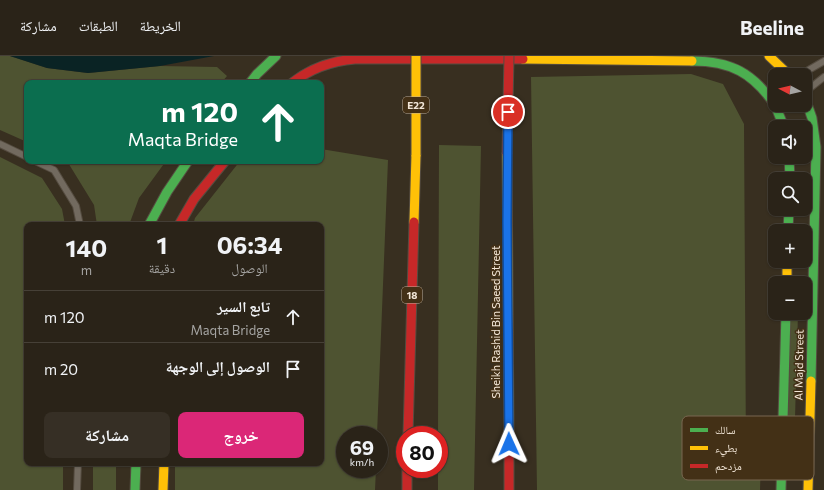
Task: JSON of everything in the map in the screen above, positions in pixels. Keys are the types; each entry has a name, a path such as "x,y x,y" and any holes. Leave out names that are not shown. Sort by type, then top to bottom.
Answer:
{"main road":[{"path":"252,80 276,56"},
{"name":"E22","path":"416,56 416,155"},
{"name":"Sheikh Rashid Bin Saeed Street","path":"509,56 509,490"},
{"path":"769,56 782,68"},
{"path":"297,80 312,70 329,63 347,59 365,58 703,61 724,64 744,73 768,91"},
{"name":"Al Majd Street","path":"810,112 816,136 816,154 810,416"},
{"name":"18","path":"408,426 416,155"},
{"path":"150,222 171,183 186,164"},
{"path":"181,222 198,194 223,164"},
{"name":"Al Majd Street","path":"783,416 786,320"},
{"path":"135,490 136,466"},
{"path":"164,466 164,490"},
{"path":"407,478 407,490"},
{"name":"Al Majd Street","path":"781,480 781,490"},
{"name":"Al Majd Street","path":"808,480 808,490"}],"lane":[{"path":"812,68 824,61"},
{"path":"812,86 824,77"},
{"path":"0,144 24,156"},
{"path":"41,164 54,170 76,206 79,222"},
{"path":"77,490 78,466"}],"green space":[{"path":"0,56 10,56 47,68 88,73 160,66 217,67 227,76 224,80 24,80 24,141 0,130"},
{"path":"691,74 723,84 744,124 746,416 682,416 682,480 760,480 760,490 537,490 531,77"},
{"path":"439,145 481,146 474,490 438,490 438,478 448,478 448,426 438,426"},
{"path":"324,149 388,160 377,426 336,426 336,478 376,478 375,490 175,490 175,466 324,466 324,222 194,222 195,218 238,164 324,164"},
{"path":"0,157 42,178 62,209 64,222 24,222 24,466 63,466 63,490 0,490"},
{"path":"69,164 164,164 139,198 130,222 97,222 94,205"},
{"path":"788,320 798,320 795,416 785,416"},
{"path":"93,466 116,466 116,490 93,490"}],"water":[{"path":"10,56 214,56 160,66 88,73 47,68"}],"traffic: fast":[{"path":"252,80 276,56"},
{"path":"692,61 718,63 730,66 749,77 768,95"},
{"path":"778,112 781,120"},
{"path":"810,112 816,147 811,381"},
{"path":"151,222 167,192 186,164"},
{"path":"789,164 790,172"},
{"path":"788,224 789,216"},
{"path":"783,416 786,320"},
{"path":"135,490 136,466"},
{"path":"781,480 781,490"}],"traffic: slow":[{"path":"416,56 416,155"},
{"path":"769,56 782,68"},
{"path":"523,59 692,61"},
{"path":"507,154 509,430"},
{"path":"414,222 416,155"},
{"path":"787,268 787,276"},
{"path":"810,416 811,381"},
{"path":"163,490 164,466"},
{"path":"808,480 808,490"}],"traffic: jam":[{"path":"507,154 509,56"},
{"path":"296,80 306,73 322,66 338,61 355,59 523,59"},
{"path":"181,222 194,199 223,164"},
{"path":"408,426 414,222"},
{"path":"509,430 509,490"},
{"path":"407,478 407,490"}],"route":[{"path":"508,112 507,221 509,444"}]}
